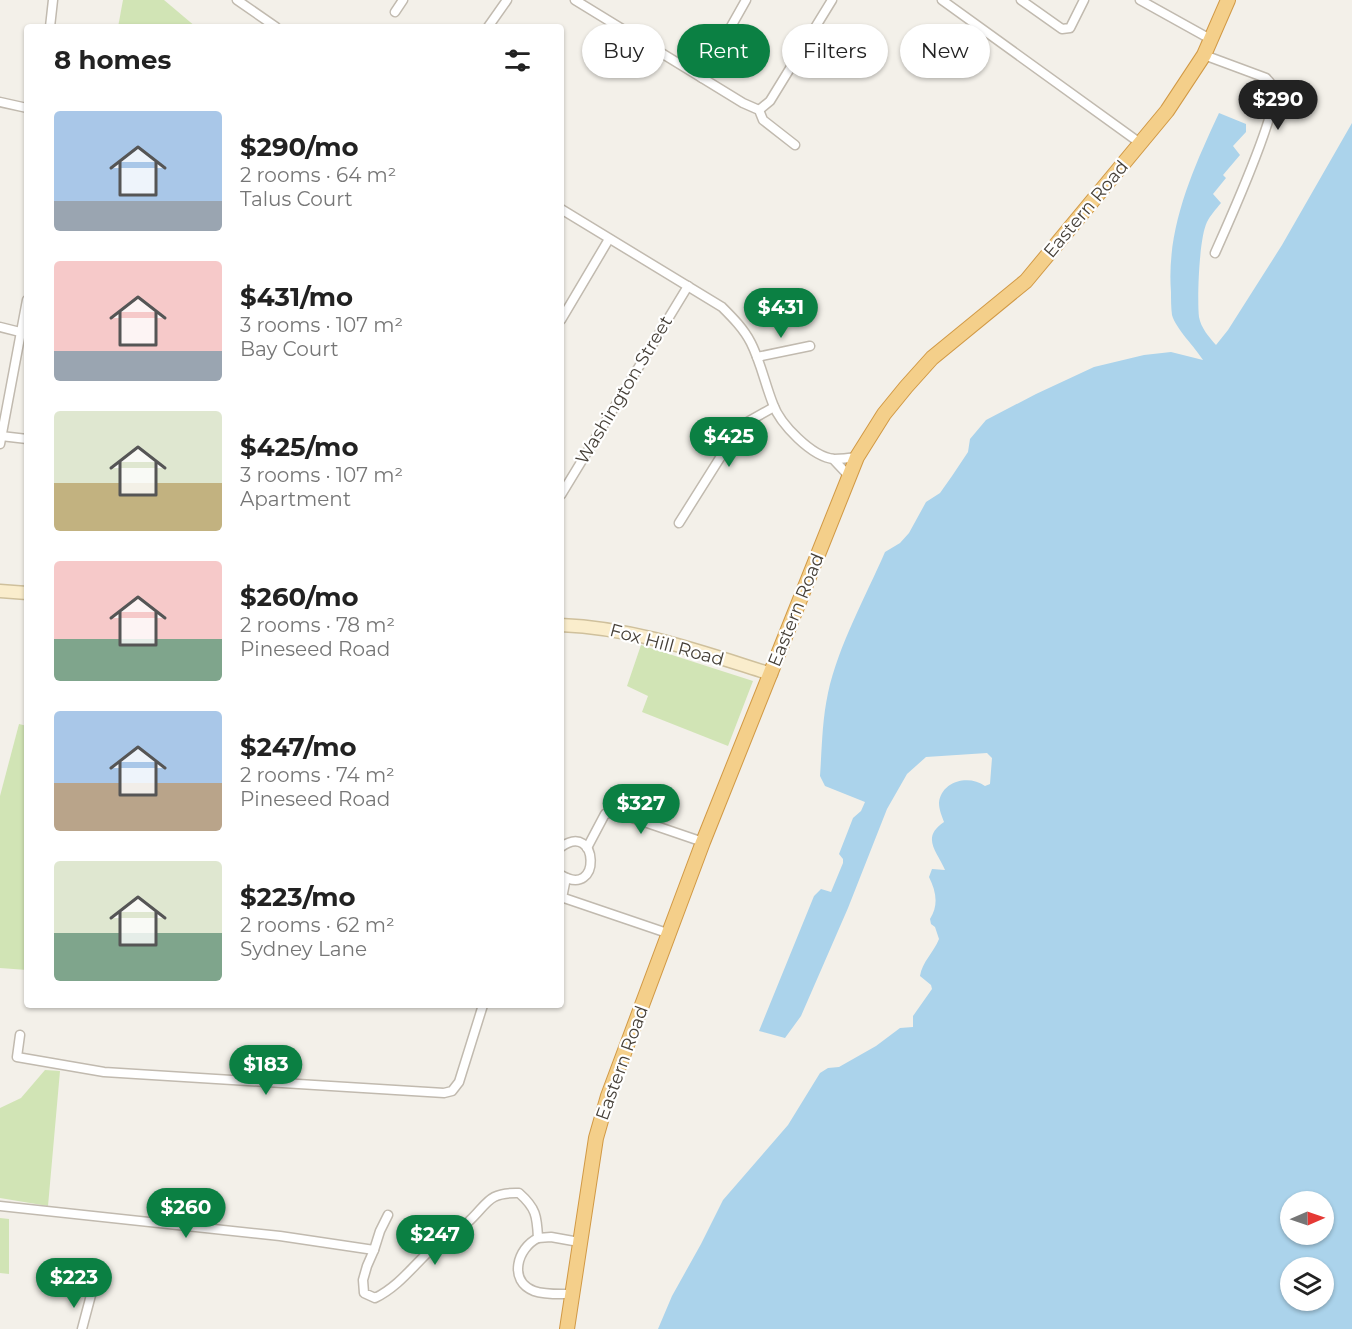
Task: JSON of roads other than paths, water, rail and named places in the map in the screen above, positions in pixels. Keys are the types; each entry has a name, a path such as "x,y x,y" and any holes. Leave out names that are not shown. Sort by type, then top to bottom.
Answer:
{"highway":[{"name":"Eastern Road","path":"567,1329 596,1138 608,1096 704,842 857,458 884,414 912,380 932,358 1026,281 1167,111 1204,55 1228,0"}],"main road":[{"path":"0,591 24,592"},
{"name":"Fox Hill Road","path":"564,625 623,631 771,674"}],"street":[{"path":"51,24 53,0"},
{"path":"237,0 272,24"},
{"path":"395,12 404,0"},
{"path":"490,24 507,0"},
{"path":"575,0 677,63"},
{"path":"732,24 746,0"},
{"path":"759,110 770,101 832,0"},
{"path":"942,0 1140,143"},
{"path":"1021,0 1066,30 1070,28 1084,0"},
{"path":"1140,0 1212,40"},
{"path":"1204,55 1266,78 1274,91 1258,148 1215,253"},
{"path":"702,78 759,110 763,120 795,145"},
{"path":"0,102 24,107"},
{"path":"564,211 722,307 750,340 774,407 792,432 808,446 832,459 849,476"},
{"path":"564,315 609,239"},
{"name":"Washington Street","path":"564,490 688,286"},
{"path":"24,314 3,412 1,440 24,439"},
{"path":"0,327 20,332"},
{"path":"757,357 810,346"},
{"path":"679,523 735,434 749,421 774,407"},
{"path":"832,459 857,458"},
{"path":"587,848 608,812 615,812 704,842"},
{"path":"564,845 576,842 587,848 592,859 589,871 579,879 564,877"},
{"path":"564,898 670,934"},
{"path":"20,1035 17,1057 104,1072 444,1093 452,1091 459,1082 482,1008"},
{"path":"388,1215 363,1280 364,1293 375,1298 389,1291 446,1236 459,1230 488,1200 503,1192 519,1193 529,1202 536,1215 538,1238"},
{"path":"0,1206 280,1236 375,1250"},
{"path":"572,1294 540,1293 532,1290 524,1284 518,1269 518,1260 529,1243 538,1238 579,1242"},
{"path":"82,1329 91,1295"}],"water":[{"path":"1219,113 1246,124 1246,132 1233,146 1240,155 1223,175 1226,178 1213,194 1221,203 1207,222 1200,254 1199,317 1203,329 1216,345 1282,245 1352,123 1352,1329 658,1329 672,1296 723,1200 788,1125 820,1073 828,1068 839,1067 876,1046 900,1028 913,1027 913,1016 932,989 931,985 920,976 923,966 939,939 930,919 936,898 929,877 932,869 945,870 935,851 932,839 937,828 944,822 939,803 941,795 950,785 964,780 979,782 985,786 990,784 992,758 987,753 926,757 907,774 887,809 848,908 801,1016 785,1038 759,1031 814,896 821,889 831,892 843,863 839,854 853,818 861,811 865,802 825,786 820,776 822,734 828,693 853,621 885,552 900,543 909,533 926,502 940,493 968,452 970,439 986,420 1094,367 1144,355 1171,352 1203,360 1177,326 1172,315 1171,304 1173,245 1177,222 1191,177"}]}
